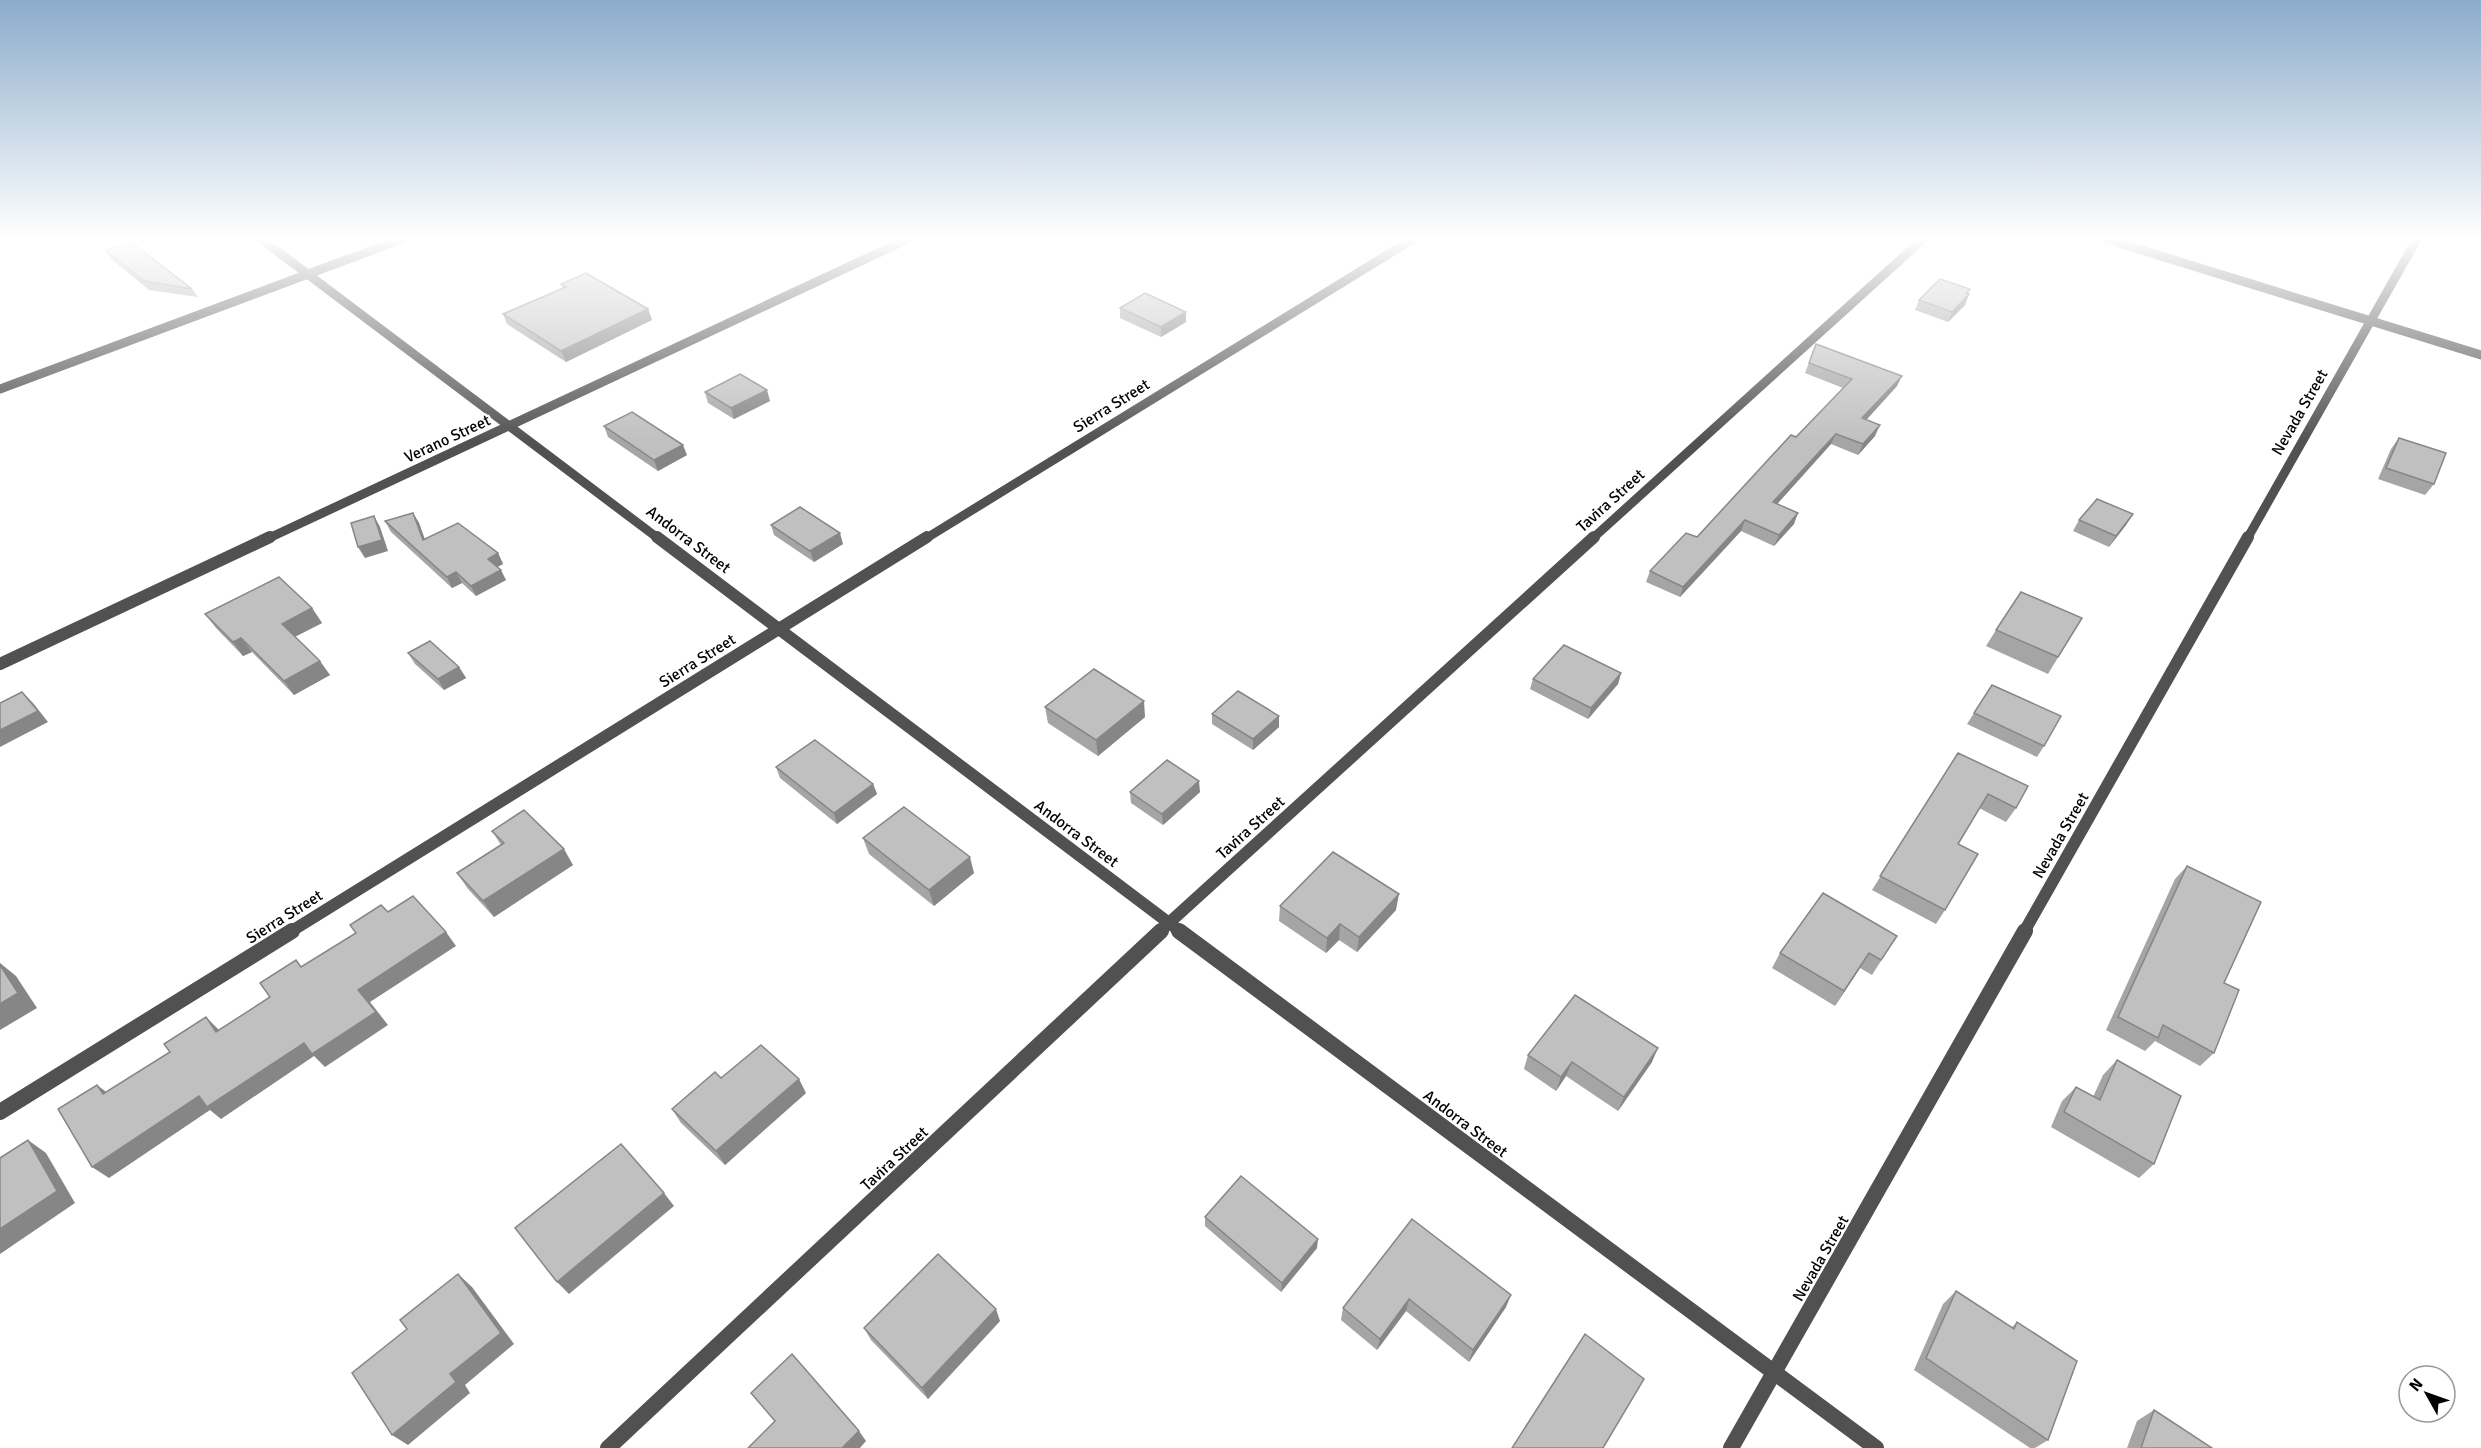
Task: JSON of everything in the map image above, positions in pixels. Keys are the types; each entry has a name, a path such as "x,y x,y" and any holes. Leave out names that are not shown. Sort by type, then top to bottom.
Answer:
{"street":[{"path":"0,389 221,307"},
{"name":"Andorra Street","path":"352,307 1169,923 1876,1448"},
{"name":"Verano Street","path":"0,664 763,307"},
{"name":"Sierra Street","path":"0,1112 1303,307"},
{"name":"Tavira Street","path":"608,1448 1169,923 1849,307"},
{"path":"2324,307 2481,355"},
{"name":"Nevada Street","path":"1731,1448 2378,307"}],"building":[{"path":"520,307 644,307 648,309 561,351 503,314"},
{"path":"1174,307 1186,312 1161,327 1120,308"},
{"path":"1937,307 1957,307 1952,312"},
{"path":"1816,344 1902,376 1862,418 1880,425 1863,444 1836,434 1773,502 1798,513 1779,535 1745,520 1683,587 1650,571 1686,533 1697,537 1791,435 1796,437 1852,379 1809,363"},
{"path":"740,374 767,390 731,408 705,392"},
{"path":"632,412 683,445 654,460 604,426"},
{"path":"2399,438 2446,453 2434,484 2386,468"},
{"path":"2097,499 2133,514 2116,536 2079,520"},
{"path":"800,507 840,533 810,551 771,525"},
{"path":"413,513 423,540 458,523 498,553 488,559 501,570 471,586 456,572 447,577 385,521"},
{"path":"374,516 382,540 358,547 351,523"},
{"path":"279,577 312,608 282,624 320,661 284,681 241,638 233,642 205,614"},
{"path":"2021,592 2082,618 2058,657 1996,630"},
{"path":"430,641 459,667 438,679 408,653"},
{"path":"1564,645 1621,673 1591,708 1533,679"},
{"path":"1094,669 1144,701 1096,740 1045,707"},
{"path":"1992,685 2061,716 2044,746 1974,713"},
{"path":"1238,691 1279,716 1253,739 1212,714"},
{"path":"22,692 38,711 0,730 0,703"},
{"path":"815,740 873,784 834,813 776,767"},
{"path":"1958,753 2028,786 2016,808 1988,794 1958,844 1978,854 1945,910 1880,876"},
{"path":"1167,760 1199,781 1162,814 1130,792"},
{"path":"904,807 970,857 929,890 863,838"},
{"path":"524,810 564,849 483,901 457,873 504,843 492,831"},
{"path":"1333,852 1399,894 1359,937 1340,924 1327,938 1280,906"},
{"path":"2187,866 2261,902 2224,983 2239,990 2214,1053 2163,1025 2158,1038 2118,1017"},
{"path":"1823,893 1897,936 1881,960 1869,953 1844,991 1780,953"},
{"path":"413,896 446,932 358,990 376,1012 312,1054 304,1043 207,1107 199,1096 92,1167 58,1109 97,1085 103,1094 170,1052 164,1044 206,1017 216,1032 270,997 260,983 296,960 301,967 356,933 350,925 381,905 388,912"},
{"path":"0,965 18,993 0,1004"},
{"path":"1575,995 1658,1048 1624,1097 1572,1062 1561,1077 1528,1055"},
{"path":"761,1045 799,1079 716,1151 672,1109 715,1072 721,1078"},
{"path":"2117,1060 2181,1096 2154,1164 2064,1112 2076,1087 2100,1100"},
{"path":"28,1140 57,1191 0,1229 0,1158"},
{"path":"621,1144 664,1193 557,1282 515,1228"},
{"path":"1241,1176 1318,1239 1282,1283 1205,1217"},
{"path":"1412,1219 1511,1295 1473,1350 1409,1299 1380,1339 1343,1308"},
{"path":"938,1254 996,1309 922,1388 864,1328"},
{"path":"458,1274 501,1333 450,1374 456,1382 392,1435 352,1373 407,1329 400,1320"},
{"path":"1956,1291 2014,1329 2017,1322 2077,1361 2048,1440 1926,1358"},
{"path":"1585,1334 1644,1379 1603,1448 1512,1448"},
{"path":"792,1354 859,1431 842,1448 748,1448 775,1421 751,1393"},
{"path":"2154,1410 2212,1448 2141,1448"}]}
